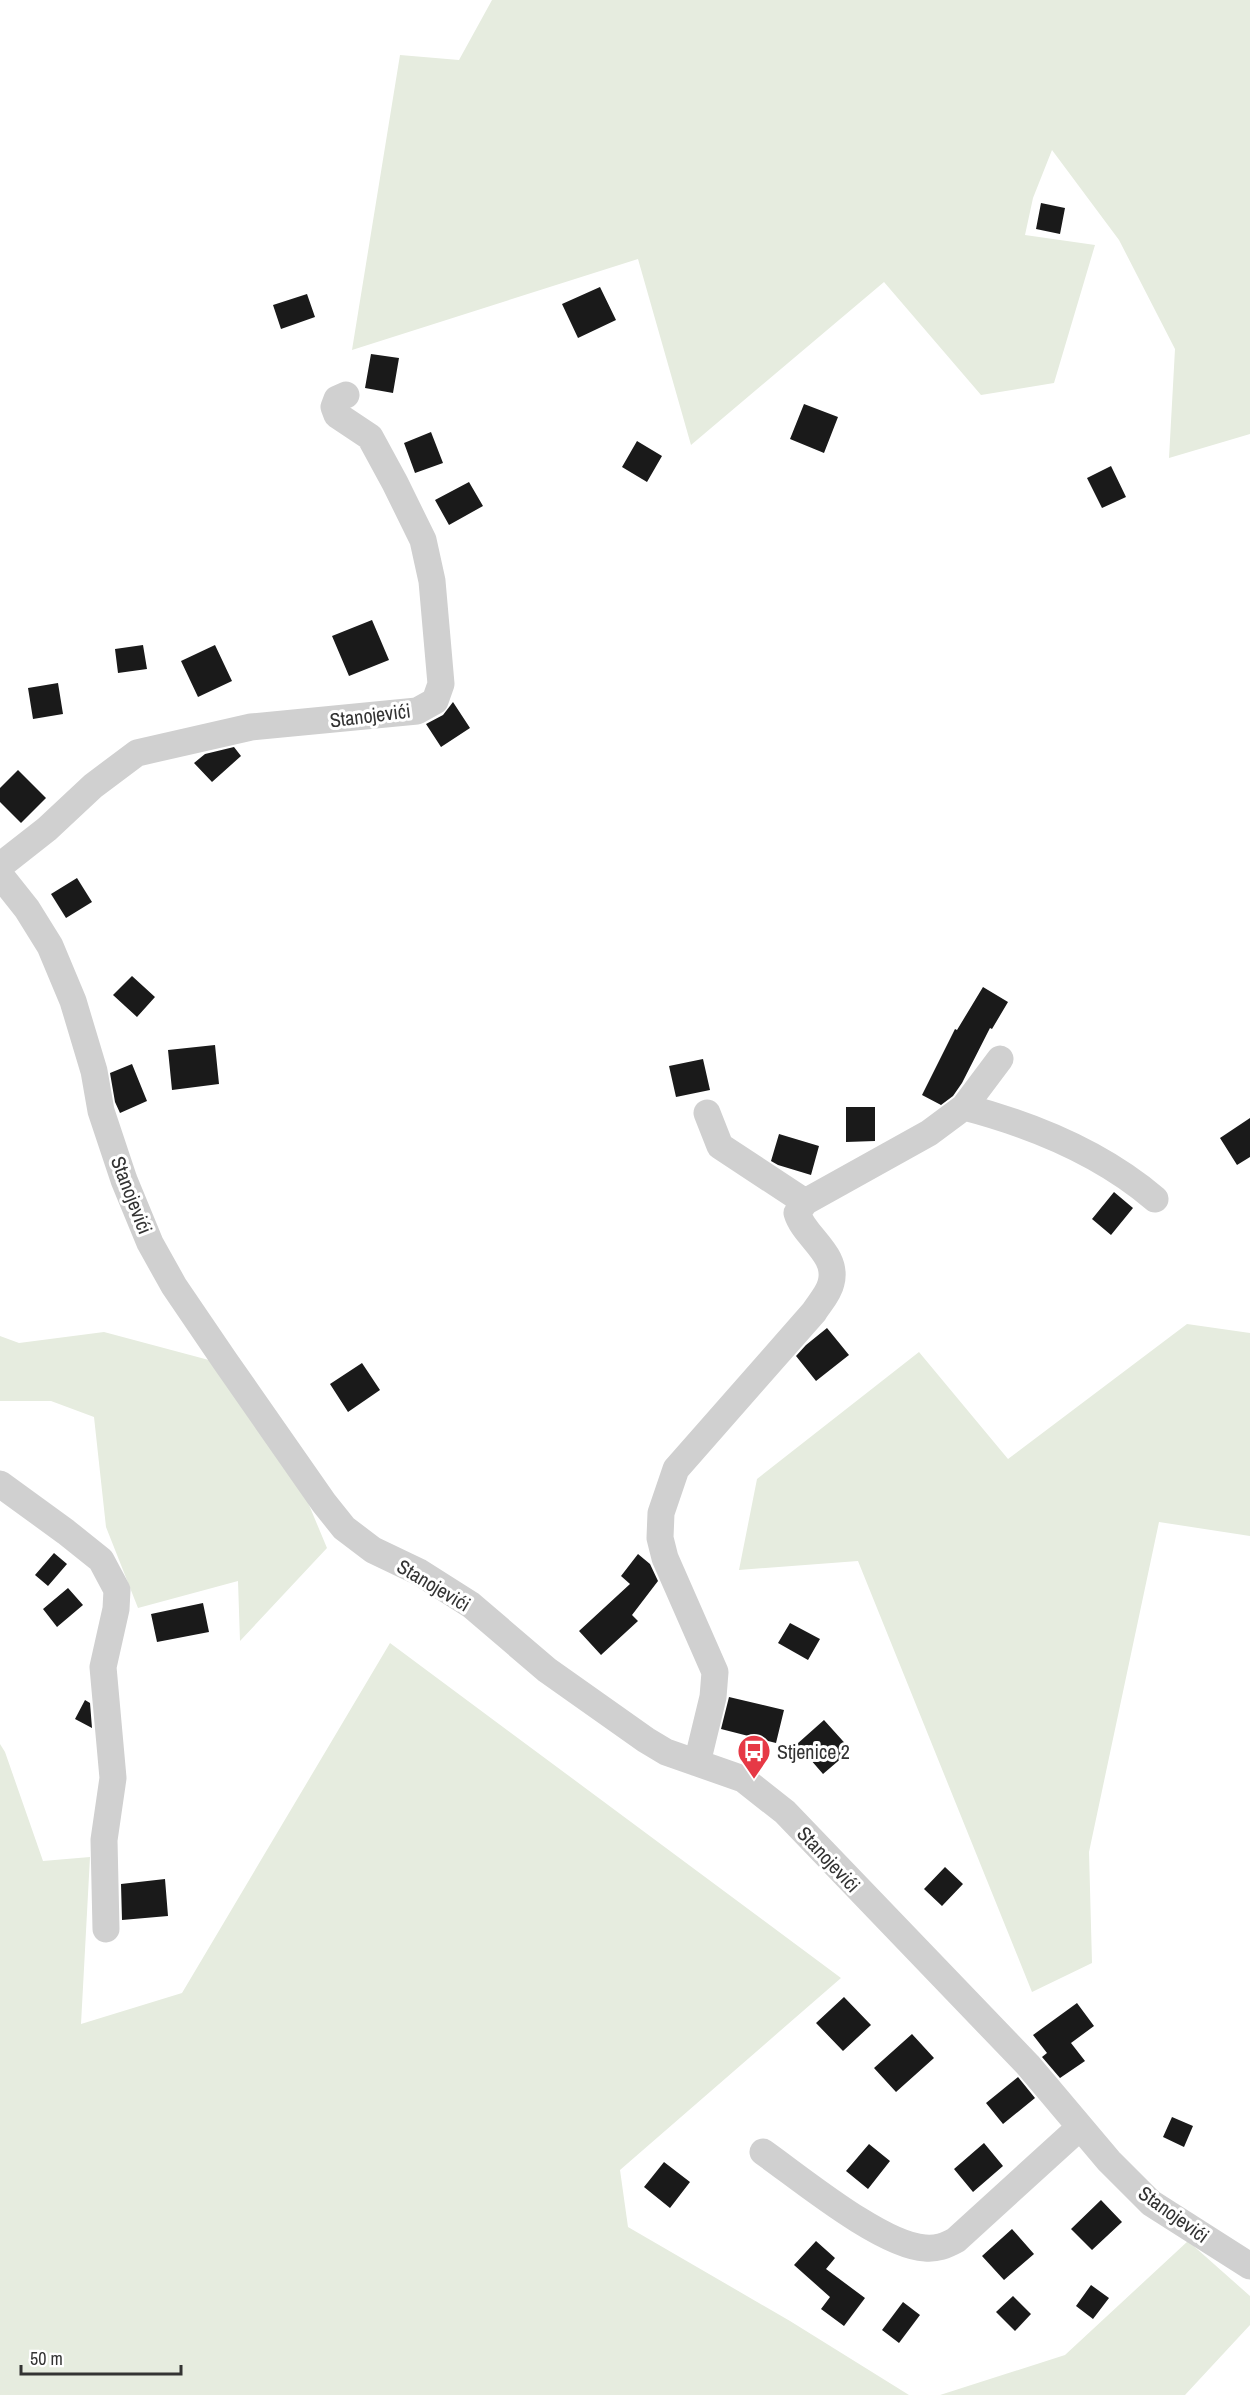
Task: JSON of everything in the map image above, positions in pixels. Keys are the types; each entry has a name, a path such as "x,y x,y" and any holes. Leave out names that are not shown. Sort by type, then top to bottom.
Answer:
{"street":[{"name":"Stanojevići","path":"0,866 47,830 93,786 137,753 251,727 417,711 435,701 441,684 432,581 423,540 370,437 337,415 334,407 337,399 346,395"},
{"name":"Stanojevići","path":"0,876 27,909 50,946 73,1001 94,1071 105,1120 124,1180 150,1243 174,1286 324,1503 344,1527 373,1550 419,1572 471,1605 546,1671 666,1752 742,1779 785,1812 1028,2065 1108,2161 1151,2203 1250,2266"},
{"path":"697,1763 713,1697 714,1672 665,1558 660,1538 661,1513 676,1468 814,1312 831,1283 832,1267 827,1255 800,1223 797,1213 806,1202 929,1134 964,1107 1000,1059"},
{"path":"964,1107 1011,1119 1071,1145 1131,1178 1155,1198"},
{"path":"707,1113 720,1146 806,1202"},
{"path":"0,1484 100,1560 117,1590 117,1609 104,1668 113,1778 104,1840 106,1929"},
{"path":"763,2152 861,2221 897,2240 923,2248 942,2248 956,2240 1079,2128"}],"shaded area":[{"path":"492,0 1250,0 1250,434 1169,458 1175,349 1119,240 1052,150 1033,198 1025,235 1095,245 1054,383 981,395 884,282 691,445 638,259 352,350 400,55 459,60"},
{"path":"1187,1324 1250,1333 1250,1536 1159,1522 1089,1852 1092,1963 1032,1992 858,1561 739,1570 757,1479 919,1352 1008,1459"},
{"path":"104,1332 220,1363 294,1469 327,1548 240,1641 238,1581 138,1608 106,1527 94,1417 51,1401 0,1401 0,1336 19,1343"},
{"path":"390,1643 841,1978 620,2170 628,2227 790,2321 909,2395 0,2395 0,1744 5,1752 43,1861 90,1857 81,2024 182,1993"},
{"path":"1188,2241 1250,2296 1250,2325 1185,2395 940,2395 1065,2355"}],"building":[{"path":"1041,203 1065,208 1060,234 1036,229"},
{"path":"600,287 616,320 578,338 562,304"},
{"path":"307,294 315,317 281,329 273,305"},
{"path":"371,354 399,358 393,393 365,388"},
{"path":"804,404 838,417 824,453 790,439"},
{"path":"431,432 443,463 415,473 404,443"},
{"path":"637,441 662,456 647,482 622,467"},
{"path":"1111,466 1126,497 1102,508 1087,478"},
{"path":"469,482 483,506 449,525 435,500"},
{"path":"372,620 389,660 349,676 332,636"},
{"path":"143,645 147,669 118,673 115,649"},
{"path":"215,645 232,681 198,697 181,661"},
{"path":"58,683 63,714 33,719 28,688"},
{"path":"453,702 470,728 441,747 426,724 443,715"},
{"path":"234,747 241,756 212,782 194,763 205,754"},
{"path":"18,770 46,798 21,823 0,802 0,788"},
{"path":"77,878 92,902 66,918 51,894"},
{"path":"132,976 155,997 137,1017 113,995"},
{"path":"983,987 1008,1002 992,1029 990,1028 962,1083 953,1096 941,1105 922,1095 955,1029 957,1030"},
{"path":"215,1045 219,1084 172,1090 168,1050"},
{"path":"703,1059 710,1090 676,1097 669,1066"},
{"path":"132,1064 147,1101 120,1113 115,1102 110,1073"},
{"path":"846,1107 875,1107 875,1141 846,1142"},
{"path":"1250,1118 1250,1157 1237,1165 1220,1138"},
{"path":"779,1134 819,1146 811,1175 771,1161"},
{"path":"1114,1192 1133,1208 1111,1235 1092,1219"},
{"path":"827,1328 849,1355 816,1381 796,1356"},
{"path":"362,1363 380,1390 348,1412 330,1384"},
{"path":"54,1553 67,1564 48,1586 35,1575"},
{"path":"638,1554 650,1564 658,1581 632,1615 638,1621 601,1655 579,1631 630,1584 621,1576"},
{"path":"68,1588 83,1605 57,1627 43,1609"},
{"path":"203,1603 209,1632 157,1642 151,1614"},
{"path":"790,1623 820,1639 808,1660 778,1643"},
{"path":"729,1697 784,1710 776,1743 721,1729"},
{"path":"85,1700 90,1703 92,1728 75,1719"},
{"path":"824,1720 851,1750 823,1774 797,1744"},
{"path":"945,1867 963,1884 942,1906 924,1889"},
{"path":"165,1879 168,1916 122,1920 121,1884"},
{"path":"844,1997 871,2025 843,2051 816,2023"},
{"path":"1077,2003 1094,2026 1071,2043 1085,2061 1060,2078 1042,2057 1047,2053 1033,2035"},
{"path":"912,2034 934,2058 896,2092 874,2068"},
{"path":"1018,2077 1035,2098 1003,2124 986,2103"},
{"path":"1172,2117 1193,2126 1184,2147 1163,2137"},
{"path":"984,2143 1003,2166 973,2192 954,2169"},
{"path":"869,2144 890,2161 868,2189 846,2171"},
{"path":"664,2162 690,2182 670,2208 644,2187"},
{"path":"1101,2200 1122,2222 1092,2250 1071,2229"},
{"path":"1012,2229 1034,2254 1004,2280 982,2256"},
{"path":"816,2241 835,2258 826,2269 865,2298 844,2326 821,2309 830,2297 794,2265"},
{"path":"1091,2285 1109,2298 1093,2319 1076,2306"},
{"path":"1013,2296 1031,2314 1015,2331 996,2312"},
{"path":"903,2302 920,2315 899,2343 882,2330"}],"place":[{"name":"Stjenice 2","path":"754,1780"}]}
